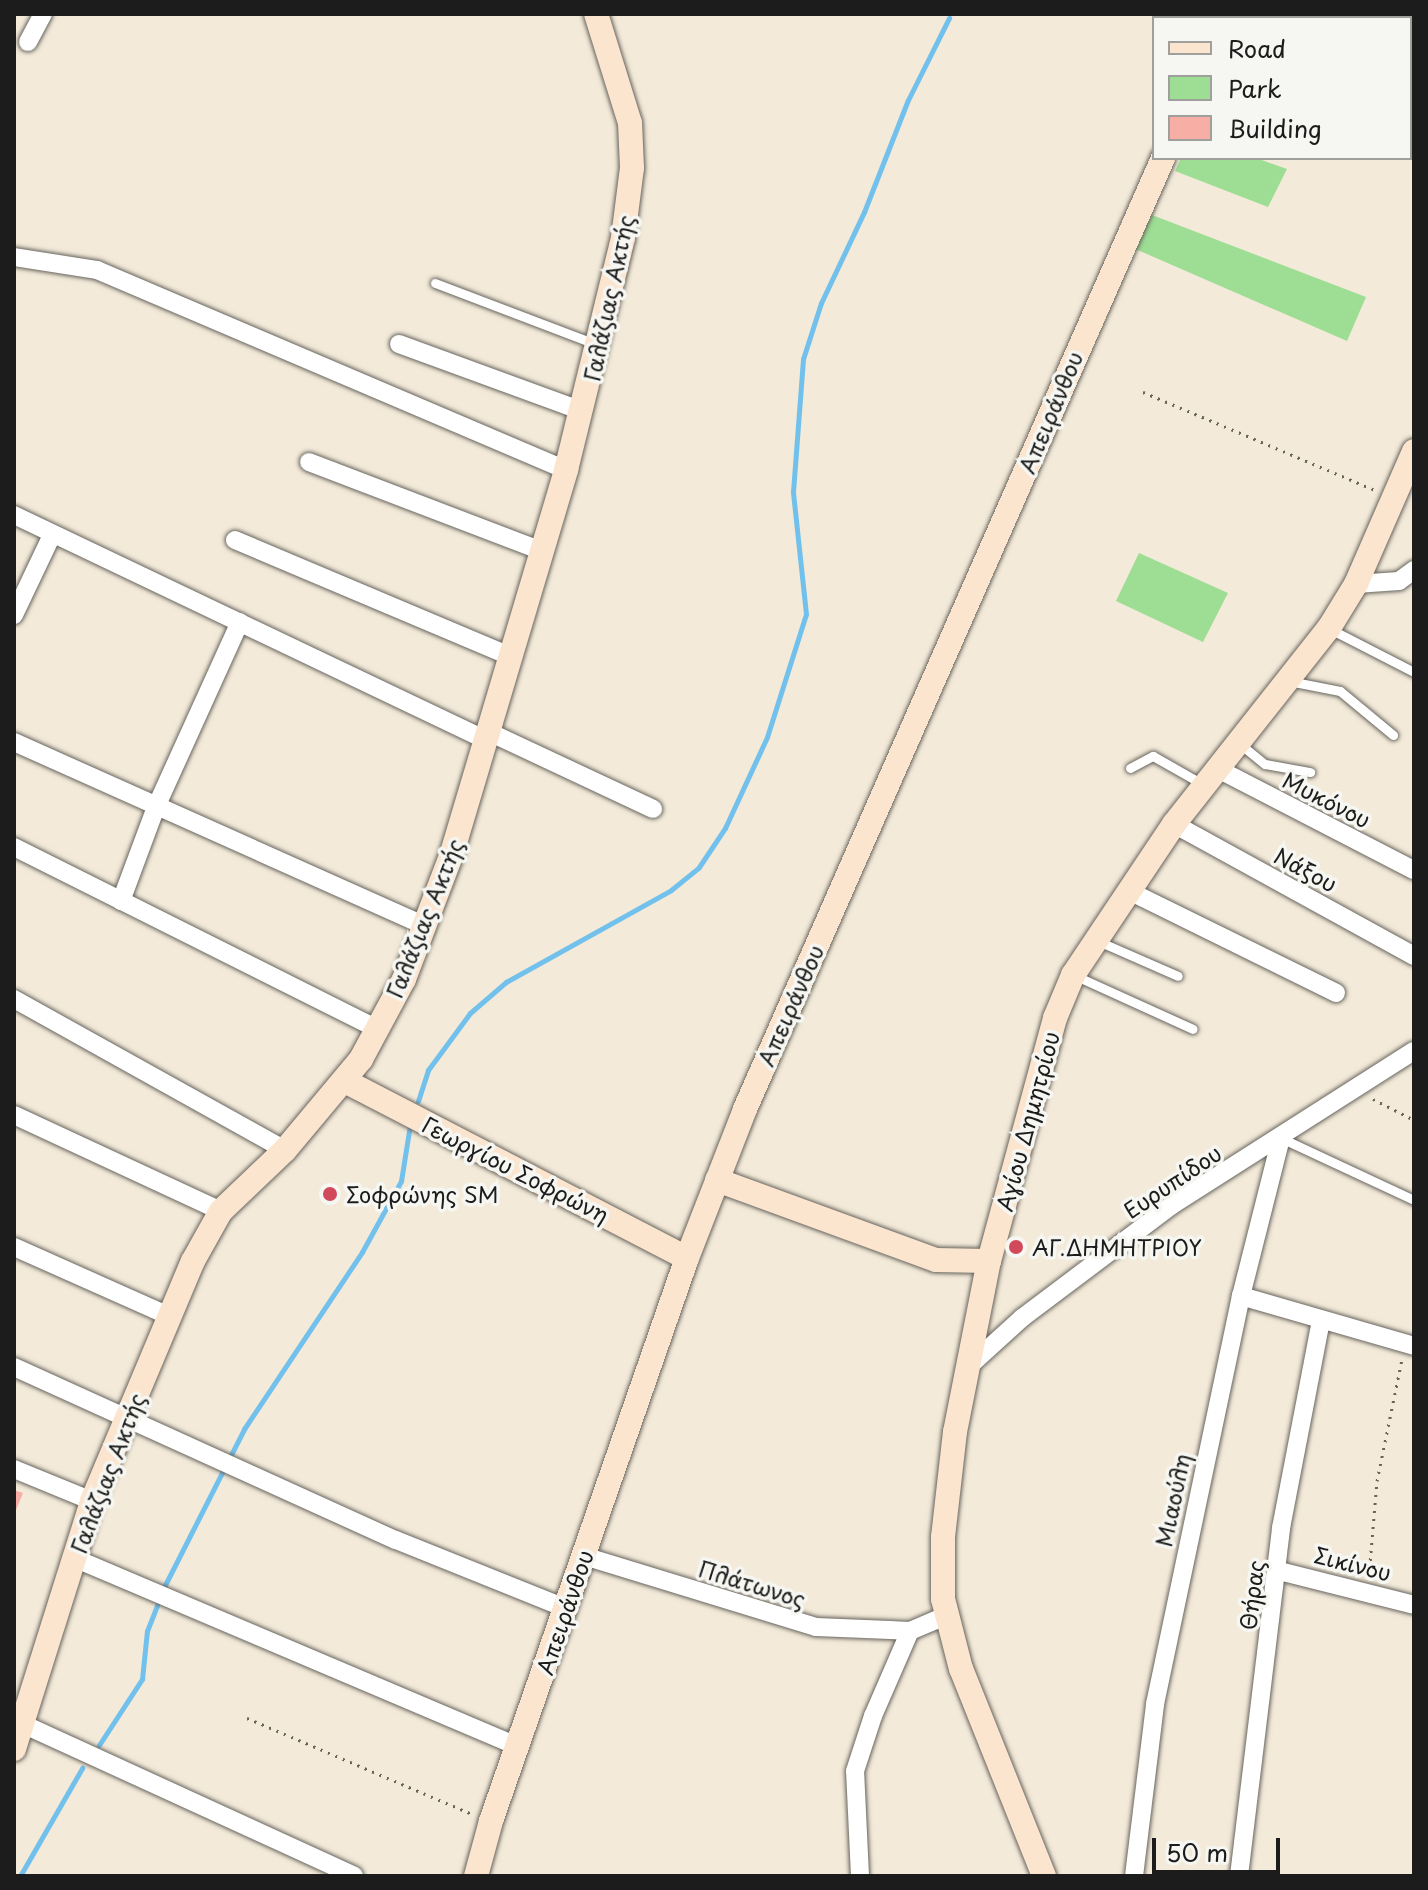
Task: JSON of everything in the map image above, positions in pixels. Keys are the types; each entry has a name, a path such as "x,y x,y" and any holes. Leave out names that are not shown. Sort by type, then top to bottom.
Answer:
{"street":[{"path":"28,42 43,14"},
{"name":"Γαλάζιας Ακτής","path":"14,1749 19,1722 92,1501 171,1317 221,1211 285,1150 345,1081 377,1029 425,926 490,737 510,656 582,411 627,215 632,144 596,14"},
{"name":"Απειράνθου","path":"476,1876 491,1821 717,1180 776,1035 1162,160"},
{"path":"14,257 97,270 566,470"},
{"path":"399,344 582,411"},
{"name":"Αγίου Δημητρίου","path":"1044,1876 977,1714 945,1616 943,1537 968,1367 989,1261 1055,1018 1073,975 1174,824 1329,628 1356,584 1414,451"},
{"path":"309,462 542,551"},
{"path":"14,515 240,622 653,809"},
{"path":"14,615 52,535"},
{"path":"235,540 510,656"},
{"path":"1356,584 1409,580"},
{"path":"121,901 156,807 240,622"},
{"path":"14,742 425,926"},
{"name":"Μυκόνου","path":"1211,777 1414,870"},
{"name":"Νάξου","path":"1174,824 1414,956"},
{"path":"14,847 377,1029"},
{"path":"1127,890 1336,993"},
{"path":"14,999 285,1150"},
{"name":"Ευρυπίδου","path":"968,1367 1022,1318 1172,1205 1281,1138 1352,1087 1414,1051"},
{"name":"Γεωργίου Σοφρώνη","path":"345,1081 687,1258"},
{"path":"14,1115 221,1211"},
{"name":"Μιαούλη","path":"1134,1876 1155,1704 1241,1296 1281,1138"},
{"path":"717,1180 936,1260 989,1261"},
{"path":"14,1247 171,1317"},
{"path":"1241,1296 1408,1345"},
{"name":"Θήρας","path":"1239,1876 1279,1571 1281,1528 1321,1321"},
{"path":"14,1367 396,1540 565,1608"},
{"path":"14,1469 92,1501"},
{"name":"Πλάτωνος","path":"584,1556 816,1627 910,1631"},
{"path":"74,1558 517,1746"},
{"name":"Σικίνου","path":"1279,1571 1367,1590 1414,1605"},
{"path":"860,1876 855,1771 892,1665 910,1631 945,1616"},
{"path":"19,1722 354,1876"}],"lane":[{"path":"435,283 599,345"},
{"path":"1329,628 1414,672"},
{"path":"1289,681 1340,691 1393,735"},
{"path":"1238,742 1265,764 1310,772"},
{"path":"1130,768 1153,756 1211,777"},
{"path":"1095,940 1178,976"},
{"path":"1073,975 1193,1029"},
{"path":"1281,1138 1414,1200"}],"path":[{"path":"1143,392 1395,499"},
{"path":"1352,1087 1414,1120"},
{"path":"1367,1590 1377,1481 1408,1345"},
{"path":"247,1718 491,1821"}],"green space":[{"path":"1180,160 1262,160 1287,169 1268,207 1175,171"},
{"path":"1152,215 1366,297 1347,341 1133,248"},
{"path":"1139,553 1228,593 1203,642 1116,601"}],"building":[{"path":"14,1490 23,1493 14,1515"}],"waterway":[{"path":"418,1101 428,1070 470,1013 506,982 671,890 699,867 725,828 767,737 806,614 793,492 803,359 821,303 864,212 908,100 949,18"},
{"path":"99,1745 142,1679 147,1631 165,1585 244,1429 362,1252 401,1181 410,1125"},
{"path":"20,1876 82,1768"}],"place":[{"name":"Σοφρώνης SM","path":"330,1194"},
{"name":"ΑΓ.ΔΗΜΗΤΡΙΟΥ","path":"1016,1247"}]}
